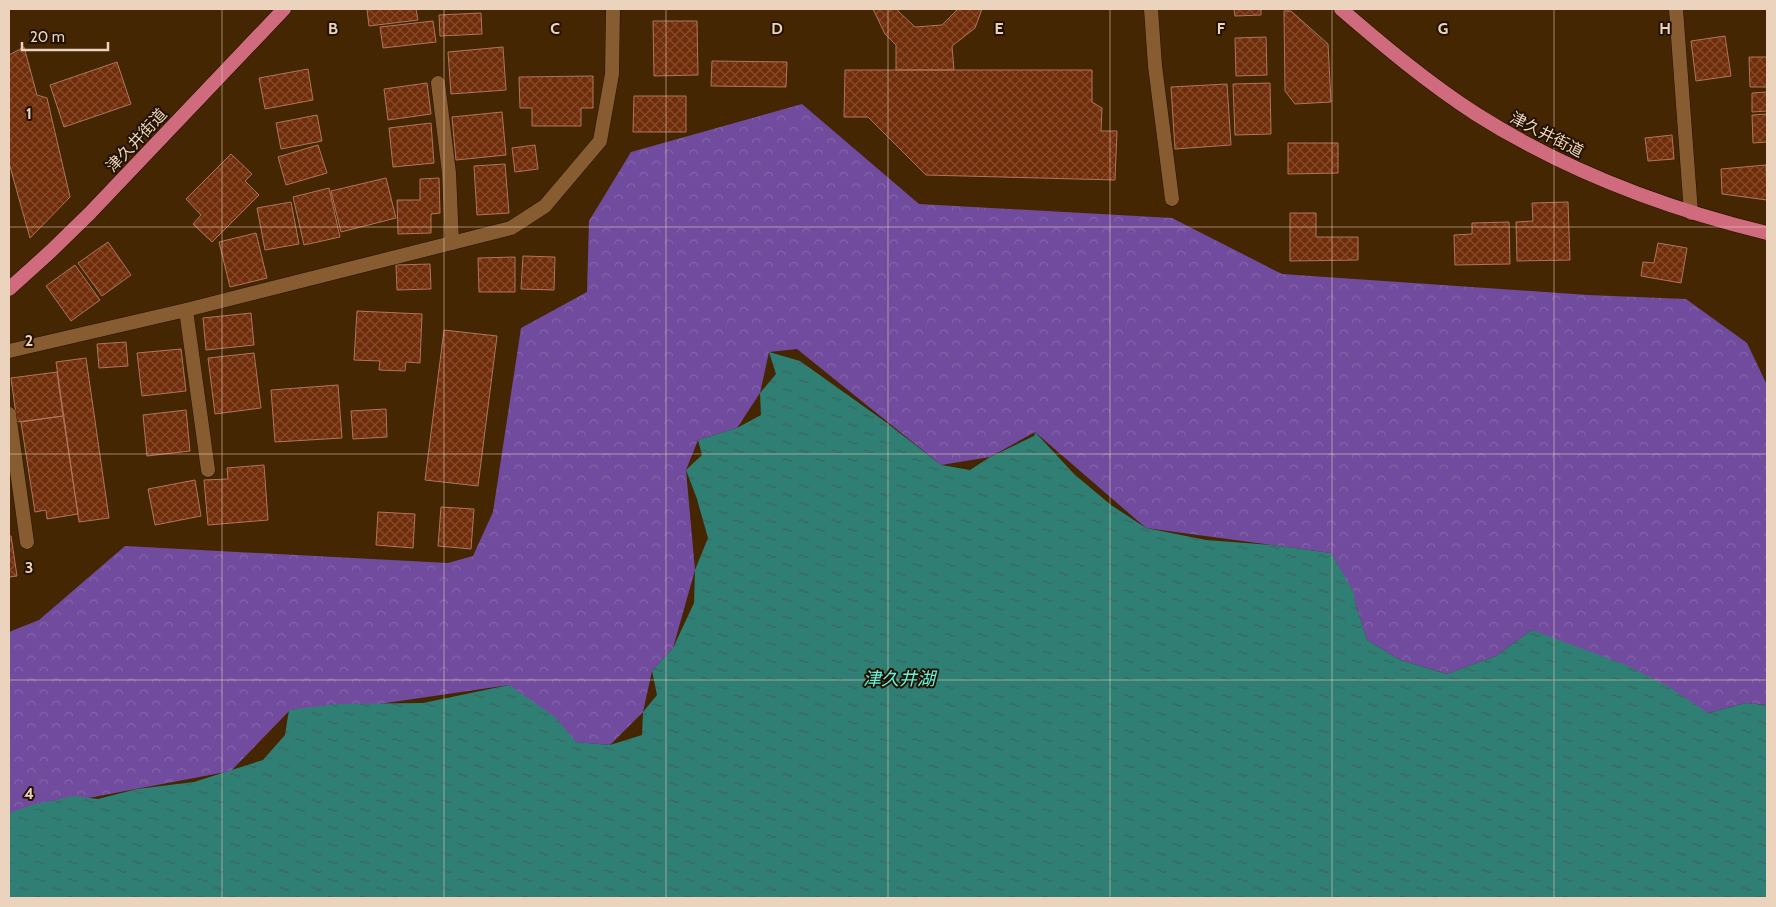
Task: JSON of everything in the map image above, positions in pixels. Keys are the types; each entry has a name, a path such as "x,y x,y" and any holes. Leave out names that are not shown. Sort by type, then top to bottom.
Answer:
{"highway":[{"name":"津久井街道","path":"9,289 52,251 90,213 284,9"},
{"name":"津久井街道","path":"1341,9 1415,70 1474,113 1507,133 1585,173 1618,187 1691,213 1767,233"}],"street":[{"path":"9,350 186,310 511,228 545,206 600,141 612,74 612,9"},
{"path":"1151,9 1155,66 1172,199"},
{"path":"1676,9 1691,213"},
{"path":"438,83 449,174 452,243"},
{"path":"186,310 208,470"},
{"path":"9,414 28,542"}],"green space":[{"path":"802,104 919,204 1172,218 1282,274 1588,295 1686,299 1747,343 1767,385 1767,705 1746,703 1708,713 1532,630 1496,656 1447,674 1400,660 1367,640 1353,593 1331,553 1146,528 1035,432 990,457 941,465 797,349 769,352 760,393 737,428 698,440 686,470 695,570 673,648 652,671 643,712 610,745 576,742 509,685 379,704 290,710 231,771 9,813 9,632 39,620 125,546 448,563 473,556 493,512 521,328 587,292 589,221 631,152"}],"water":[{"name":"津久井湖","path":"769,352 800,361 887,423 941,465 970,470 990,457 1034,436 1035,432 1074,474 1111,505 1146,528 1206,540 1272,545 1331,553 1354,593 1367,640 1400,660 1447,674 1496,656 1532,630 1626,665 1669,687 1708,713 1746,703 1767,705 1767,898 9,898 9,813 32,805 74,796 98,799 137,789 194,782 263,760 285,735 289,710 336,704 423,703 509,685 555,717 576,742 610,745 642,735 643,712 657,695 652,671 673,648 694,603 695,570 708,538 697,499 686,470 702,455 698,440 737,428 761,415 760,393 776,374"}],"building":[{"path":"367,9 416,9 418,20 369,26"},
{"path":"873,9 897,9 915,27 942,25 958,9 982,9 975,28 952,46 954,70 896,70 896,45 885,34"},
{"path":"1234,9 1261,9 1261,15 1235,16"},
{"path":"1284,11 1291,11 1328,44 1331,102 1295,104 1285,91"},
{"path":"481,13 482,34 440,36 439,15"},
{"path":"433,21 436,42 383,48 380,27"},
{"path":"653,21 697,21 698,75 654,76"},
{"path":"1725,36 1731,76 1696,81 1691,41"},
{"path":"1266,37 1267,75 1236,76 1235,38"},
{"path":"24,47 37,95 47,98 70,197 30,238 9,163 9,55"},
{"path":"503,47 506,90 451,94 448,52"},
{"path":"1749,57 1767,57 1767,87 1750,87"},
{"path":"712,61 787,62 786,87 711,86"},
{"path":"117,62 131,104 64,127 50,85"},
{"path":"308,69 313,100 265,109 259,78"},
{"path":"845,70 1092,70 1092,102 1102,108 1101,131 1117,131 1115,180 926,175 868,117 844,117"},
{"path":"593,76 593,108 581,108 581,126 532,126 532,108 520,108 519,77"},
{"path":"427,83 431,114 388,120 384,89"},
{"path":"1270,83 1271,134 1235,135 1233,84"},
{"path":"1227,84 1231,145 1175,149 1171,87"},
{"path":"1767,92 1767,111 1752,112 1752,93"},
{"path":"634,96 686,96 686,132 633,132"},
{"path":"502,112 506,155 456,160 452,117"},
{"path":"1767,114 1767,142 1753,143 1752,115"},
{"path":"317,115 322,141 281,149 276,123"},
{"path":"431,123 434,163 393,167 389,128"},
{"path":"1672,135 1674,159 1648,161 1645,138"},
{"path":"1288,143 1338,143 1338,173 1288,174"},
{"path":"318,145 327,173 286,185 278,157"},
{"path":"535,145 538,169 515,172 512,148"},
{"path":"231,154 252,174 245,181 259,195 212,242 193,224 201,215 186,199"},
{"path":"505,164 509,213 477,215 474,166"},
{"path":"1766,165 1767,200 1722,194 1721,169"},
{"path":"386,178 396,218 341,232 331,191"},
{"path":"439,178 440,213 431,214 431,233 398,234 397,200 420,200 420,179"},
{"path":"329,188 340,237 304,245 293,197"},
{"path":"291,202 299,244 265,250 257,208"},
{"path":"1568,202 1570,260 1517,261 1516,222 1533,221 1532,203"},
{"path":"1290,213 1316,213 1316,237 1358,237 1358,260 1290,261"},
{"path":"1509,222 1510,264 1455,265 1454,235 1472,234 1472,223"},
{"path":"256,233 267,278 230,287 219,242"},
{"path":"108,242 131,275 102,296 78,263"},
{"path":"1658,243 1687,248 1681,283 1641,276 1643,262 1654,263"},
{"path":"523,256 555,257 554,290 521,289"},
{"path":"515,257 515,292 479,292 478,258"},
{"path":"430,264 431,289 397,290 396,265"},
{"path":"75,265 100,300 71,321 46,286"},
{"path":"357,311 422,314 420,363 406,362 405,371 379,370 380,361 354,360"},
{"path":"251,313 254,345 206,350 203,318"},
{"path":"444,330 497,336 478,486 425,480"},
{"path":"126,342 128,366 99,368 97,344"},
{"path":"181,349 186,391 142,396 137,353"},
{"path":"254,353 261,408 215,414 208,358"},
{"path":"86,358 109,518 79,522 56,362"},
{"path":"57,372 63,416 17,422 11,378"},
{"path":"338,385 342,438 275,442 271,390"},
{"path":"386,409 387,437 353,439 351,411"},
{"path":"186,410 190,451 147,456 143,415"},
{"path":"63,416 78,514 47,519 46,510 35,512 21,422"},
{"path":"264,465 268,520 208,525 204,480 228,479 227,468"},
{"path":"195,480 201,516 155,525 148,489"},
{"path":"441,507 474,509 471,549 438,546"},
{"path":"378,512 415,514 413,548 376,545"},
{"path":"9,536 11,536 17,576 9,577"}]}
